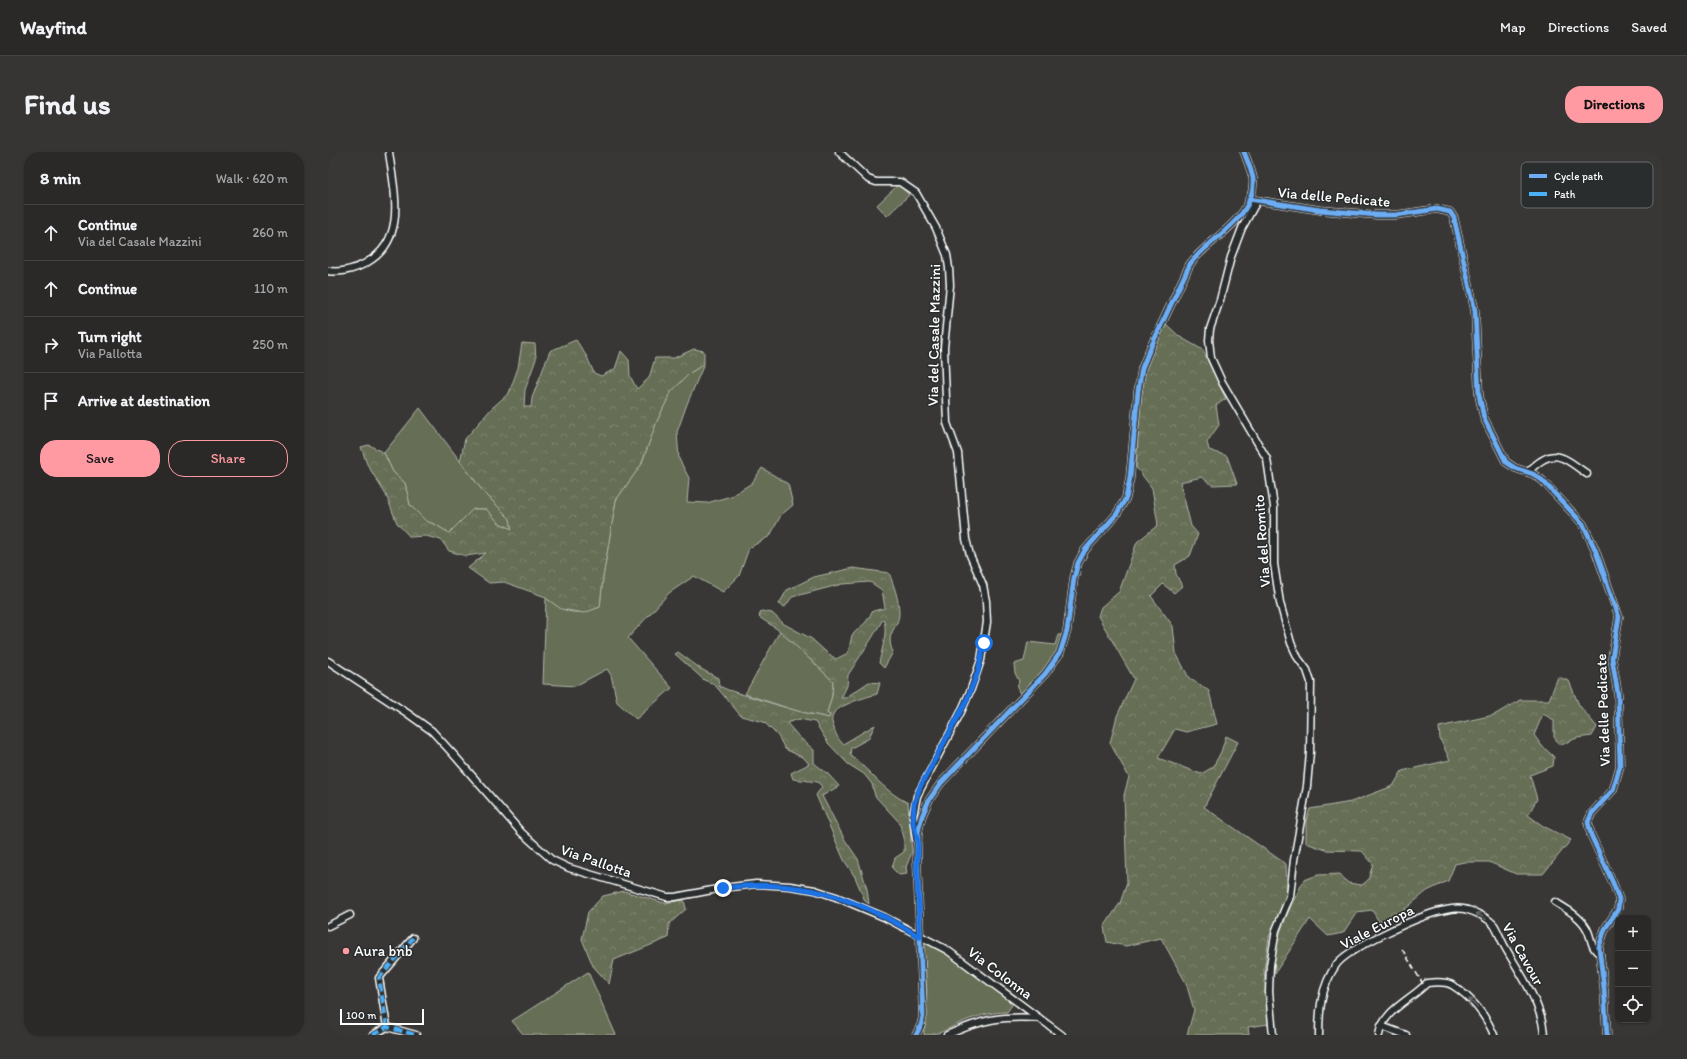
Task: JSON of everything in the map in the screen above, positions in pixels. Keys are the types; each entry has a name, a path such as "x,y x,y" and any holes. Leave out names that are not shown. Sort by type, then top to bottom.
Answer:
{"street":[{"path":"328,271 343,272 357,268 376,256 384,249 389,241 394,223 395,211 389,152"},
{"name":"Via del Casale Mazzini","path":"839,152 868,179 876,182 900,182 916,193 936,228 946,251 949,265 950,285 944,344 947,423 958,452 966,539 970,555 983,585 987,605 987,622 982,657 972,690 916,799 913,822 918,842"},
{"path":"916,1035 923,1019 917,869 920,823 923,812 938,787 1045,674 1058,657 1067,631 1074,578 1078,563 1088,546 1119,512 1127,495 1139,384 1142,368 1147,354 1190,264 1237,219 1245,209 1249,199 1253,179 1244,152"},
{"name":"Via delle Pedicate","path":"1249,199 1320,210 1378,215 1396,215 1437,209 1445,210 1451,214 1454,221 1475,311 1479,395 1482,413 1506,462 1515,468 1528,472 1545,482 1583,524 1595,549 1619,617 1612,658 1618,694 1620,766 1612,790 1592,813 1588,822 1591,835 1613,883 1618,899 1617,912 1603,934 1599,945 1607,1035"},
{"name":"Via del Romito","path":"1257,201 1242,228 1231,257 1222,296 1210,328 1209,340 1211,358 1222,382 1268,461 1274,511 1274,564 1280,602 1289,638 1295,652 1309,672 1312,685 1310,757 1307,786 1294,855 1290,898 1276,930 1270,959 1269,992 1273,1035"},
{"path":"1528,472 1545,459 1557,456 1563,457 1587,474"},
{"name":"Via Pallotta","path":"328,661 407,712 436,735 521,832 546,855 561,865 666,897 675,897 752,884 782,885 811,890 856,904 893,921 920,937"},
{"path":"1555,902 1570,911 1583,924 1589,934 1593,948 1600,954"},
{"name":"Viale Europa","path":"1319,1035 1321,1000 1325,985 1341,959 1354,950 1394,930 1439,911 1456,908"},
{"name":"Via Cavour","path":"1456,908 1476,913 1493,925 1536,1004 1544,1027 1544,1035"},
{"path":"328,926 350,915"},
{"name":"Via Colonna","path":"920,937 951,953 1062,1035"},
{"path":"387,1027 379,978 413,938"},
{"path":"1379,1035 1384,1020 1392,1012 1427,983 1442,982 1451,984 1472,1001 1490,1025 1494,1035"},
{"path":"947,1035 991,1019 1010,1017 1039,1018"},
{"path":"1381,1026 1406,1035"},
{"path":"373,1035 387,1027 416,1035"}],"green space":[{"path":"899,184 909,195 887,216 877,205"},
{"path":"1166,324 1180,337 1203,350 1226,399 1216,405 1219,425 1207,442 1209,450 1227,456 1237,484 1212,485 1202,477 1180,482 1191,526 1198,534 1190,556 1175,565 1176,574 1182,586 1174,593 1163,584 1151,596 1173,626 1176,653 1189,678 1209,691 1217,724 1186,732 1175,729 1158,758 1201,774 1213,767 1221,752 1226,736 1238,742 1204,807 1286,864 1287,892 1283,907 1269,937 1264,970 1269,1024 1248,1027 1249,1035 1187,1035 1194,1010 1186,983 1161,938 1126,946 1107,942 1104,927 1120,903 1127,883 1124,795 1129,777 1110,743 1117,716 1134,679 1098,616 1101,607 1119,592 1137,542 1158,525 1152,488 1136,467 1141,397 1147,362"},
{"path":"576,340 587,357 594,373 601,376 615,369 621,351 629,360 630,376 637,389 649,378 655,358 674,358 694,349 704,351 704,364 690,373 671,392 657,421 641,465 616,500 603,577 600,607 584,613 561,609 543,596 504,582 489,583 468,568 486,553 466,556 449,551 441,540 426,536 410,537 397,523 386,495 367,464 361,447 369,445 384,453 393,472 405,483 410,505 426,521 449,533 473,509 486,509 499,523 512,529 510,519 482,490 460,461 465,439 492,408 509,393 518,368 522,343 535,344 536,359 525,390 524,407 531,407 532,398 550,351"},
{"path":"704,364 677,432 679,459 689,478 687,502 707,503 731,496 752,483 762,468 788,484 793,505 781,515 770,536 749,548 739,576 723,592 694,576 669,593 628,638 672,688 636,719 617,702 611,675 607,669 575,686 543,684 546,598 560,607 572,612 584,612 600,607 603,577 616,500 641,465 657,421 671,392 690,373"},
{"path":"420,408 482,490 510,519 512,529 499,523 486,509 473,509 449,533 426,521 410,505 405,483 393,472 384,453"},
{"path":"853,568 889,573 897,598 899,613 897,623 890,640 893,652 884,668 879,663 885,634 885,623 883,619 848,675 847,686 841,698 845,698 869,682 880,683 877,694 844,706 834,714 832,722 836,735 843,744 875,725 868,739 851,748 850,755 884,787 908,803 912,852 906,867 907,874 899,875 892,868 895,858 904,852 904,837 899,822 875,796 872,784 864,774 848,764 828,743 815,722 799,719 787,723 799,737 814,750 814,763 828,774 839,786 822,796 845,840 858,859 867,889 869,904 865,901 855,877 844,860 816,795 822,787 818,782 793,779 791,773 809,764 804,758 785,749 778,736 764,722 741,716 714,684 704,680 675,654 678,652 701,669 718,678 719,686 728,690 797,711 829,718 830,715 827,713 832,696 833,681 780,631 759,617 761,611 772,613 784,624 812,639 836,659 848,653 852,635 866,622 873,611 885,608 882,590 870,582 842,584 792,597 785,607 779,604 787,590 814,577"},
{"path":"780,631 833,681 832,696 827,713 830,715 829,718 797,711 745,694"},
{"path":"1058,635 1063,635 1051,660 1040,674 1020,694 1017,687 1019,681 1015,673 1014,664 1024,661 1028,642 1055,645"},
{"path":"1558,677 1569,681 1579,705 1597,727 1592,736 1577,738 1560,745 1554,737 1554,720 1543,714 1534,735 1541,745 1554,757 1553,766 1530,775 1537,799 1528,815 1543,826 1571,840 1543,874 1516,874 1489,862 1464,862 1455,864 1448,881 1427,891 1394,918 1379,922 1372,910 1357,912 1343,933 1328,936 1310,919 1275,973 1274,961 1279,937 1288,913 1304,880 1318,875 1340,874 1348,883 1362,885 1368,880 1373,864 1362,851 1326,850 1306,843 1306,821 1310,809 1351,802 1393,786 1402,771 1450,760 1440,739 1439,727 1494,715 1520,700 1549,700"},
{"path":"624,891 664,903 684,900 686,909 669,924 668,938 614,960 609,984 593,966 582,939 588,912 603,896"},
{"path":"927,944 961,962 1014,1002 1007,1012 979,1016 964,1021 943,1032 924,1035 927,996 924,945"},
{"path":"588,972 616,1035 524,1035 512,1021"}],"railway":[{"path":"1402,949 1423,984"}],"marked path":[{"path":"387,1027 379,978 413,938"},
{"path":"373,1035 387,1027 416,1035"}],"cycle path":[{"path":"916,1035 921,1025 923,1016 917,860 918,832 922,816 929,800 941,783 1045,674 1060,653 1067,631 1074,578 1078,563 1085,550 1116,515 1126,498 1130,478 1138,391 1142,368 1149,351 1190,264 1240,216 1248,205 1252,192 1253,178 1244,152"},
{"path":"1249,199 1320,210 1377,215 1396,215 1437,209 1450,212 1454,218 1475,311 1479,395 1484,418 1506,462 1515,468 1533,474 1542,480 1583,524 1595,549 1619,617 1612,658 1618,694 1620,766 1613,790 1592,813 1588,822 1591,835 1619,899 1618,909 1605,929 1599,947 1604,988 1607,1035"}],"place":[{"name":"Aura bnb","path":"346,951"}],"route":[{"path":"723,888 752,884 773,884 815,890 836,896 874,912 906,928 920,937 917,869 918,842 914,832 914,804 920,787 966,702 978,672 984,643"}]}
